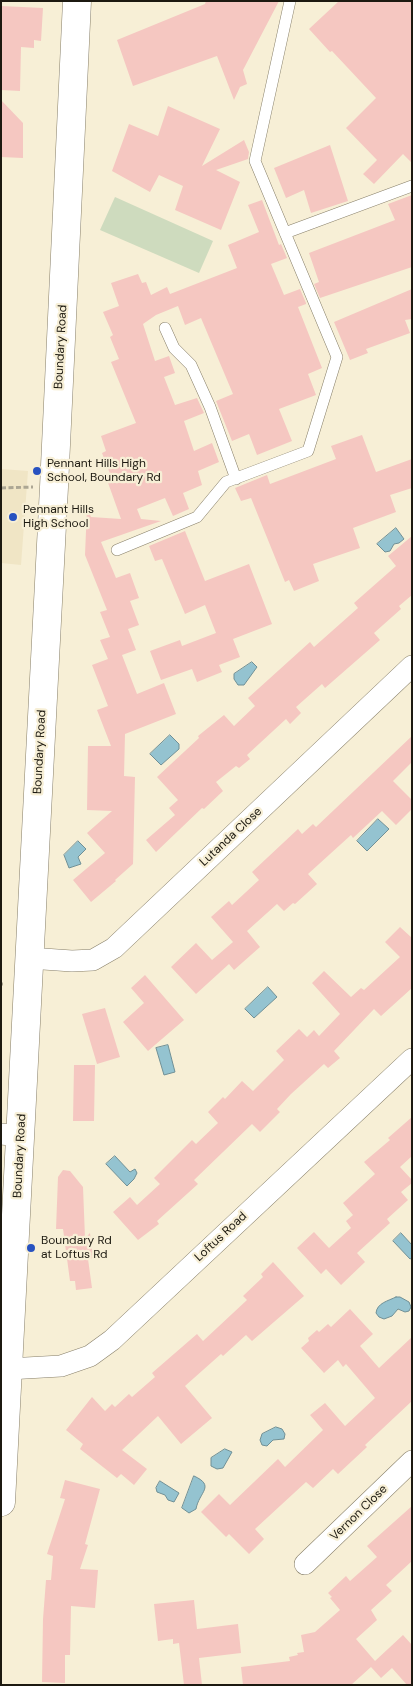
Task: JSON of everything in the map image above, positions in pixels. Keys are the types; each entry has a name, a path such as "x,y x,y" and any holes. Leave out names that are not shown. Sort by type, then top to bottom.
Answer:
{"main road":[{"name":"Boundary Road","path":"1,1502 8,1369 11,1135 30,958 77,1"}],"street":[{"name":"Lutanda Close","path":"30,958 72,961 93,960 114,948 412,666"},
{"name":"Loftus Road","path":"8,1369 61,1366 90,1356 112,1340 412,1059"},
{"name":"Vernon Close","path":"305,1564 412,1461"}],"lane":[{"path":"117,550 197,517 226,482 308,451 337,357 256,161 290,1"},
{"path":"285,232 412,186"},
{"path":"165,328 174,348 192,365 210,407 236,479"}],"path":[{"path":"1,488 54,487"}],"shaded area":[{"name":"Pennant Hills High School","path":"1,469 28,471 21,565 1,563"}],"green space":[{"path":"115,197 213,241 199,273 100,230"}],"water":[{"path":"396,528 404,539 394,544 390,551 385,552 377,544"},
{"path":"252,662 257,667 244,685 238,685 234,679 234,674"},
{"path":"170,735 179,744 179,749 161,765 150,754"},
{"path":"378,819 389,829 367,851 357,841"},
{"path":"78,841 86,849 78,857 81,864 69,868 64,855"},
{"path":"268,987 277,997 254,1018 245,1009"},
{"path":"168,1045 175,1072 164,1075 156,1048"},
{"path":"115,1156 130,1172 135,1169 137,1173 127,1186 106,1164"},
{"path":"401,1233 412,1245 412,1258 410,1259 393,1241"},
{"path":"396,1297 409,1302 411,1307 409,1311 405,1312 398,1309 392,1316 384,1319 379,1317 376,1313 378,1307"},
{"path":"276,1427 282,1429 285,1434 284,1439 273,1440 267,1446 262,1445 260,1440 262,1434"},
{"path":"225,1449 232,1452 223,1468 217,1469 211,1466 211,1458"},
{"path":"194,1476 201,1480 205,1486 196,1509 189,1513 182,1508"},
{"path":"160,1481 179,1493 174,1502 157,1492 156,1488"}],"building":[{"path":"206,1 279,1 243,70 247,84 240,87 234,100 217,56 133,86 117,40 205,4"},
{"path":"339,1 412,1 412,163 403,154 374,184 363,174 377,160 346,128 376,98 309,29"},
{"path":"1,6 43,8 41,41 34,40 34,48 21,47 20,91 1,90"},
{"path":"1,100 23,123 23,158 1,157"},
{"path":"168,106 220,129 202,166 244,140 249,152 248,159 216,170 240,182 221,230 175,210 183,186 159,175 150,192 112,171 129,124 158,136"},
{"path":"330,145 348,201 311,213 304,190 286,198 274,168"},
{"path":"412,195 412,267 320,298 314,284 319,282 309,253 395,220 388,204"},
{"path":"262,200 279,245 281,244 287,258 271,264 284,295 300,289 306,303 298,307 322,368 308,374 316,395 279,409 292,441 257,455 249,434 232,441 216,401 233,394 201,318 185,325 178,306 156,315 143,324 155,361 169,356 175,373 164,377 175,405 197,398 204,413 184,421 194,451 212,443 219,462 198,471 202,485 183,493 189,509 173,516 165,498 137,509 141,519 161,521 101,542 116,578 130,573 139,598 130,601 139,625 128,629 136,650 122,655 137,694 164,683 176,714 125,734 124,776 135,777 133,864 91,902 73,880 105,853 87,833 112,811 87,810 88,746 111,746 97,710 108,706 92,665 108,659 100,640 110,637 100,612 107,610 85,555 87,507 91,517 121,519 107,480 112,479 102,453 106,451 101,436 136,423 111,362 119,359 110,337 113,335 103,312 119,306 111,283 138,274 142,283 146,282 151,295 167,287 170,294 237,268 228,245 259,232 248,205"},
{"path":"412,289 412,319 405,320 410,333 366,349 368,353 350,360 334,322"},
{"path":"362,435 376,472 412,459 412,488 390,495 396,512 353,528 360,548 313,564 319,581 294,591 289,580 285,582 251,498 241,501 235,488 267,475 270,484 336,459 331,446"},
{"path":"185,531 205,581 249,564 272,624 233,639 240,657 219,665 222,672 197,682 192,669 161,680 150,651 180,640 182,646 216,633 205,605 185,614 162,559 155,561 149,546"},
{"path":"412,536 412,595 399,606 401,609 374,633 380,640 325,688 322,684 296,707 301,713 290,724 286,719 247,755 250,759 239,768 236,766 216,782 223,791 204,809 202,808 156,852 146,840 175,815 169,808 178,800 157,777 199,738 198,736 224,715 234,726 255,706 248,698 310,642 314,647 358,608 354,603 396,566 388,556"},
{"path":"412,736 412,762 393,781 412,800 412,809 396,825 382,811 353,838 351,835 308,874 317,884 295,904 293,903 284,911 277,904 247,931 260,947 234,970 229,964 196,994 171,967 196,943 212,960 233,942 211,917 229,901 232,905 259,880 252,872 298,829 302,834 313,824 316,827"},
{"path":"400,927 412,938 412,988 381,1016 374,1009 334,1051 340,1058 328,1068 324,1064 291,1094 277,1109 280,1112 260,1132 252,1124 194,1180 198,1184 157,1221 159,1224 138,1240 113,1212 130,1197 137,1205 160,1184 154,1178 192,1140 196,1144 218,1123 208,1112 223,1097 225,1099 242,1081 253,1091 284,1060 276,1051 299,1029 307,1037 314,1030 319,1036 340,1014 312,983 324,971 351,997 361,988 364,990 400,957 385,942"},
{"path":"145,975 184,1020 148,1051 123,1022 144,1003 131,988"},
{"path":"105,1008 120,1057 97,1064 82,1014"},
{"path":"74,1065 95,1065 94,1121 73,1121"},
{"path":"412,1117 412,1156 400,1167 412,1180 412,1183 401,1192 408,1200 387,1219 390,1223 357,1253 365,1262 341,1285 326,1269 321,1274 297,1248 314,1232 329,1248 351,1228 346,1221 353,1215 343,1203 375,1174 364,1162 390,1140 388,1138"},
{"path":"63,1170 70,1171 83,1187 85,1238 90,1233 93,1258 88,1259 92,1288 76,1290 75,1281 70,1281 63,1229 56,1229 58,1177"},
{"path":"273,1262 304,1296 252,1341 246,1335 185,1386 212,1418 181,1444 158,1416 122,1450 147,1469 134,1485 121,1474 117,1478 80,1449 83,1444 66,1430 92,1397 105,1411 112,1404 115,1407 129,1394 132,1397 155,1377 152,1373 197,1334 203,1341 247,1300 243,1296 263,1277 261,1274"},
{"path":"350,1309 373,1334 360,1346 379,1368 412,1337 412,1401 365,1445 367,1447 338,1474 333,1469 313,1488 306,1482 255,1529 264,1539 249,1554 229,1534 226,1537 201,1512 219,1494 230,1505 278,1459 285,1467 323,1430 310,1415 325,1403 345,1426 375,1398 346,1364 343,1367 338,1360 324,1373 301,1348 317,1330 319,1332 328,1324 331,1327"},
{"path":"65,1480 100,1489 85,1544 88,1545 80,1569 98,1570 95,1608 71,1606 70,1655 65,1655 65,1683 42,1682 46,1580 51,1580 53,1556 47,1554 65,1499 60,1498"},
{"path":"412,1506 412,1561 386,1585 392,1591 371,1610 377,1620 356,1639 375,1661 403,1635 412,1645 412,1685 407,1685 392,1668 381,1678 371,1667 351,1685 243,1685 241,1667 290,1661 289,1657 304,1652 301,1635 315,1632 340,1610 328,1593 346,1576 350,1581 377,1557 367,1546"},
{"path":"194,1600 197,1629 238,1624 241,1653 199,1658 202,1685 184,1685 179,1643 173,1644 173,1639 158,1641 154,1604"}],"place":[{"name":"Pennant Hills High School, Boundary Rd","path":"37,471"},
{"name":"Pennant Hills High School","path":"13,517"},
{"name":"Boundary Rd at Loftus Rd","path":"31,1248"}]}
